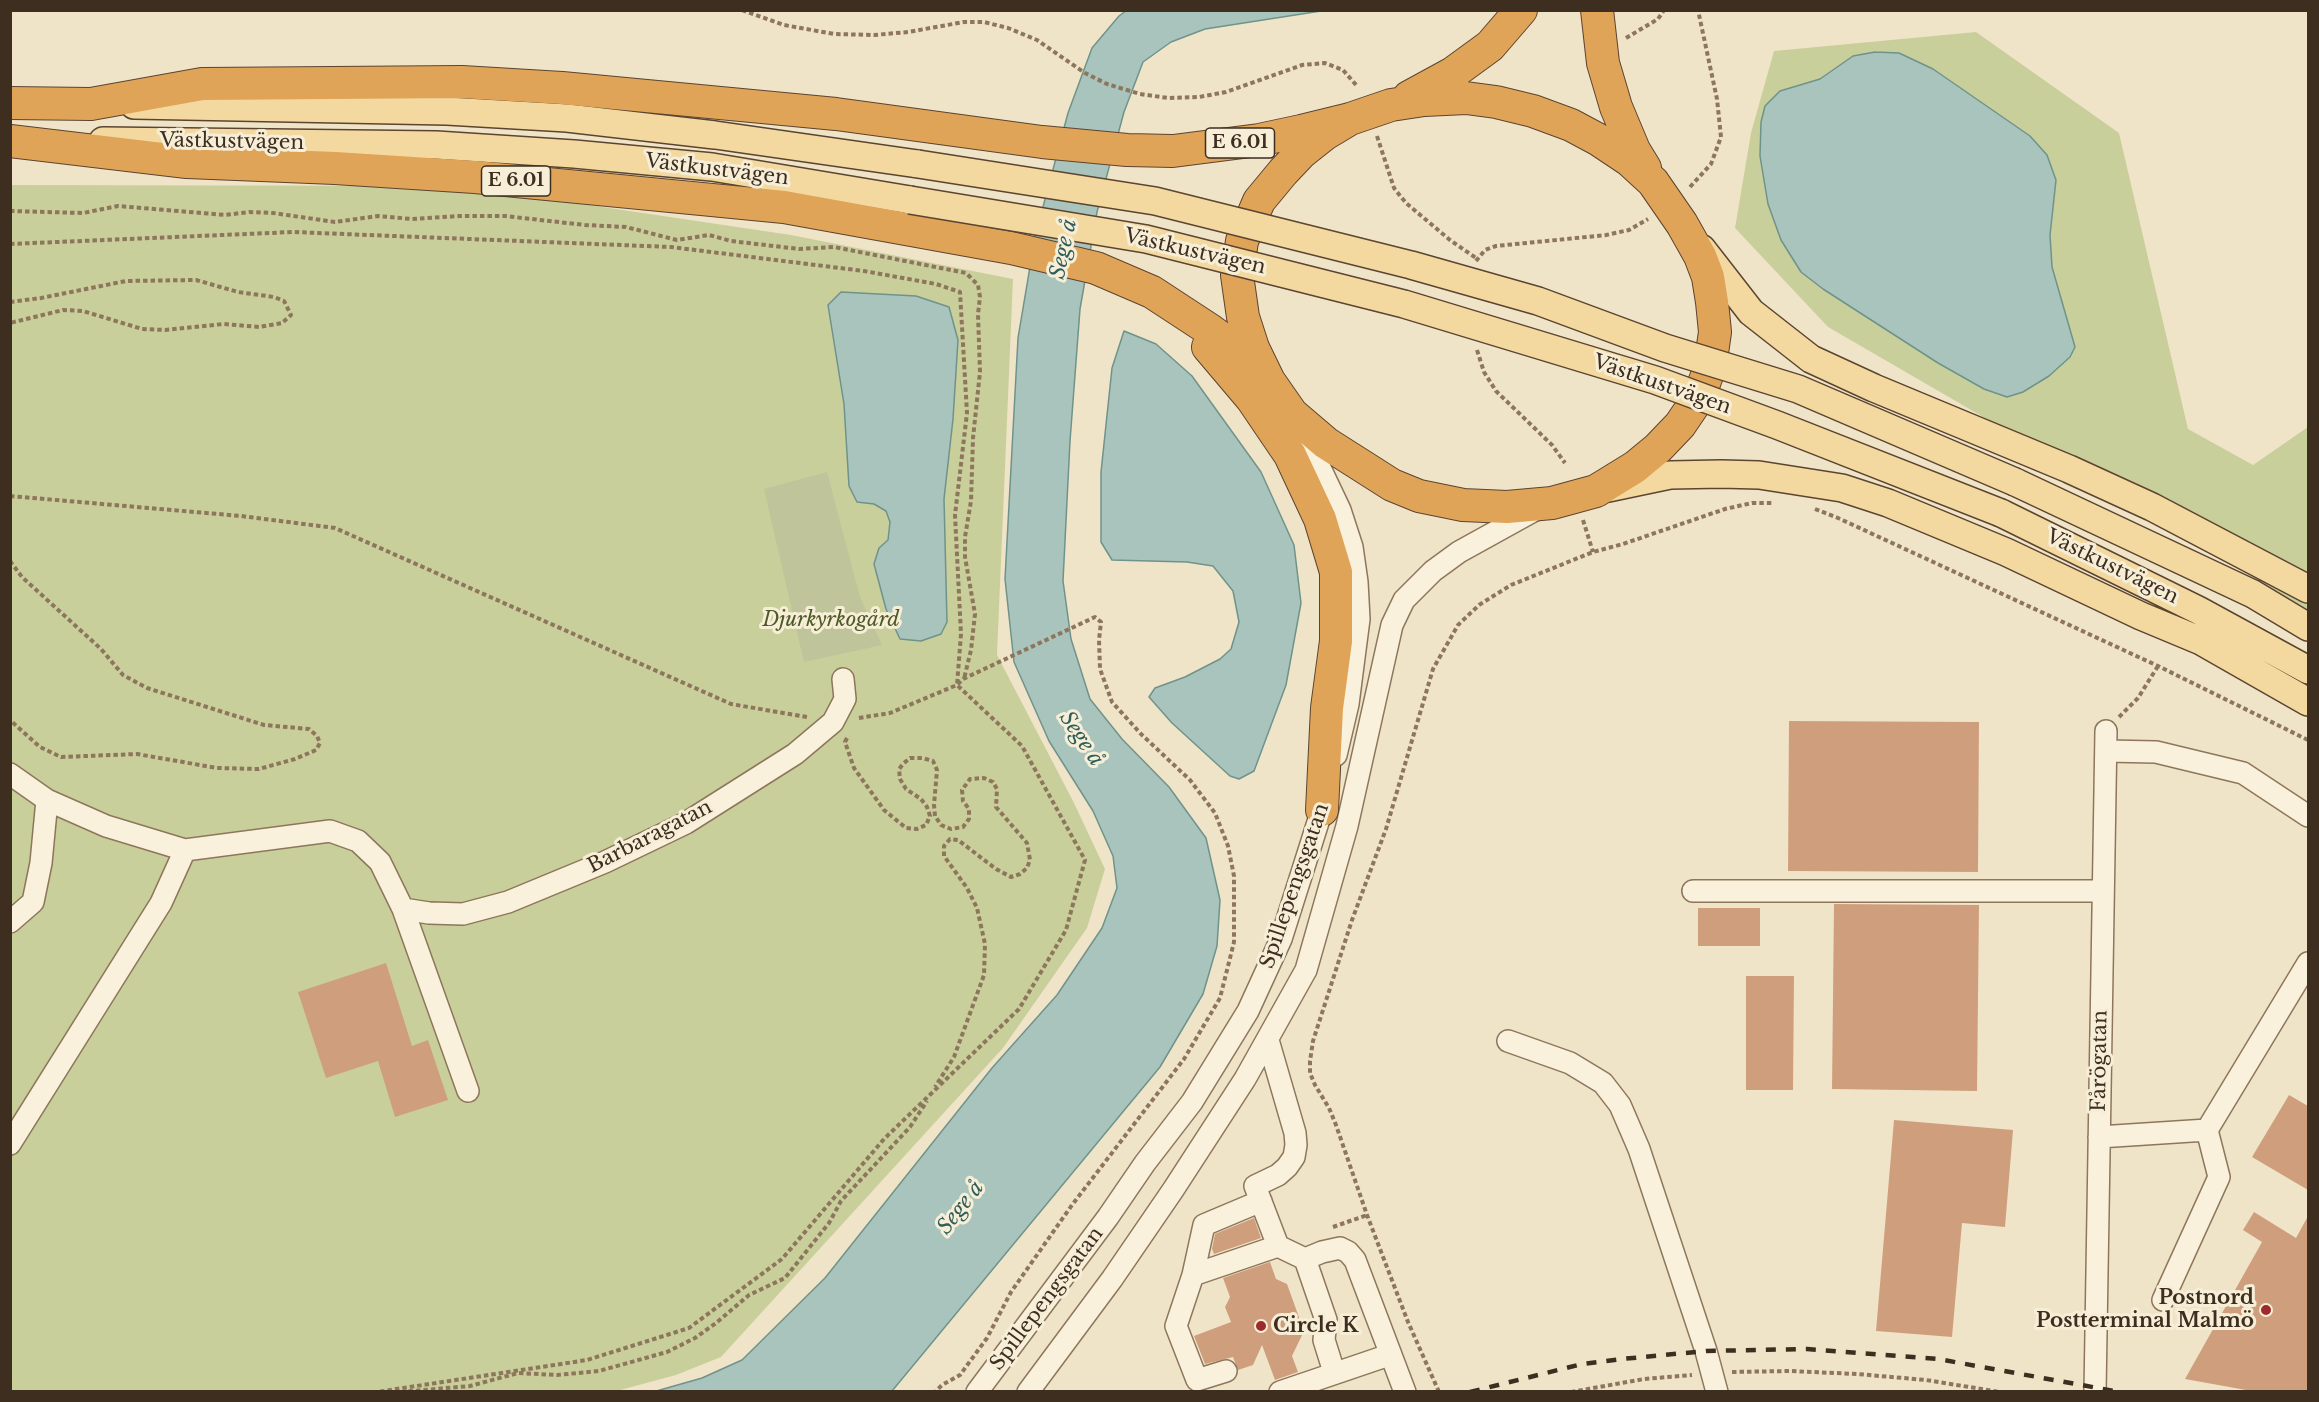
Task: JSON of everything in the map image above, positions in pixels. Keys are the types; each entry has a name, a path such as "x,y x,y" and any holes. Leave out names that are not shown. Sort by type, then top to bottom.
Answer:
{"highway":[{"path":"1521,10 1490,46 1462,67 1423,91 1391,105 1363,127 1325,134 1301,153 1259,201 1242,241 1237,275 1243,317 1253,348 1269,381 1292,414 1326,443 1392,485 1419,496 1463,506 1507,507 1552,503 1589,505 1635,467 1680,425 1699,397 1710,367 1715,332 1707,277 1700,256 1682,224 1634,150 1621,118 1604,63 1597,10"},
{"name":"E 6.01","path":"91,104 202,84 462,82 562,88 836,114 1042,142 1127,150 1173,151 1363,127"},
{"path":"1391,105 1424,100 1466,98 1533,111 1571,125 1599,140 1629,160 1653,182"},
{"name":"Västkustvägen","path":"10,103 91,104"},
{"name":"E 6.01","path":"14,141 187,162 475,177 784,207 1011,248 1096,268 1152,292 1240,352 1269,381"},
{"path":"1152,292 1209,348 1252,399 1290,455 1320,519 1336,572 1336,640 1327,708 1322,810"}],"main road":[{"name":"Västkustvägen","path":"91,104 447,111 567,118 715,135 1155,201 1411,265 1538,301 1665,348 1798,389 2015,482 2253,594 2308,627"},
{"name":"Västkustvägen","path":"14,141 181,140 425,145 574,154 712,167 1146,239 1404,304 1654,380 1777,425 2001,513 2198,610 2308,670"},
{"path":"1682,224 1751,312 1811,359 2069,469 2142,503 2308,589"},
{"path":"1589,505 1670,475 1759,475 1842,488 1888,503 2006,552 2141,616 2201,641 2308,702"}],"street":[{"name":"Spillepengsgatan","path":"977,1392 1192,1102 1248,1011 1281,939 1322,810 1348,704 1359,619 1352,547 1340,510 1308,441 1292,414"},
{"name":"Spillepengsgatan","path":"1028,1392 1112,1279 1173,1190 1268,1040 1306,970 1347,826 1392,625 1404,600 1434,571 1459,552 1527,514 1552,503"},
{"name":"Barbaragatan","path":"403,909 429,913 463,914 508,902 605,862 686,823 795,754 841,728 845,699 843,679"},
{"path":"2106,741 2243,773 2308,816"},
{"name":"Fårögatan","path":"2095,1392 2106,741"},
{"path":"10,774 47,800 106,826 185,850 330,831 358,841 380,862 403,909 468,1091"},
{"path":"10,922 33,902 41,863 47,800"},
{"path":"10,1144 161,903 185,850"},
{"path":"1693,891 2103,891"},
{"path":"2163,1300 2219,1177 2207,1131 2308,963"},
{"path":"1227,1371 1197,1380 1176,1326 1193,1275 1204,1226 1258,1193 1287,1167 1294,1157 1295,1133 1268,1040"},
{"path":"1508,1041 1570,1063 1603,1083 1620,1105 1643,1160 1706,1350 1714,1382"},
{"path":"2099,1137 2207,1131"},
{"path":"1258,1193 1278,1246"},
{"path":"1193,1275 1278,1246 1305,1258 1340,1248 1348,1252 1355,1260 1389,1355 1405,1392"},
{"path":"1305,1258 1326,1320 1324,1340 1334,1372"},
{"path":"1280,1392 1389,1355"}],"path":[{"path":"742,10 784,25 834,34 874,35 908,32 964,22 984,22 1008,28 1037,40 1107,84 1140,94 1168,98 1199,97 1226,92 1302,65 1325,63 1343,70 1357,86"},
{"path":"1604,63 1621,40 1658,19 1664,10"},
{"path":"1690,187 1712,164 1721,137 1717,99 1698,10"},
{"path":"1363,127 1394,188 1406,203 1450,240 1477,259 1485,250 1496,246 1606,235 1629,230 1648,219"},
{"path":"10,211 83,213 118,206 225,215 249,212 335,222 378,216 412,219 505,216 626,227 676,240 710,235 731,241 798,249 834,247 966,273 978,285 980,297 978,314 980,372 973,438 971,501 965,537 965,557 975,614 963,679"},
{"path":"10,244 292,232 671,247 864,271 936,284 960,292 967,413 955,515 961,634 957,685"},
{"path":"10,302 126,281 196,280 238,292 274,297 284,301 291,315 282,323 259,327 223,324 165,330 142,328 83,311 63,310 10,322"},
{"path":"1474,343 1484,372 1496,391 1552,445 1565,464"},
{"path":"10,496 241,516 335,528 731,704 841,728 890,713 957,685 963,679 1095,617 1101,622 1100,669 1112,702 1141,734 1190,780 1215,813 1228,846 1234,876 1234,942 1220,998 1184,1059 1044,1244 1011,1292 987,1338 968,1365 960,1375 942,1384 935,1392"},
{"path":"1439,1392 1408,1322 1336,1125 1311,1073 1311,1054 1352,920 1386,830 1433,669 1458,625 1479,605 1523,579 1593,552 1725,509 1752,503 1783,502"},
{"path":"1589,505 1593,552"},
{"path":"1809,507 1838,518 2158,666 2308,740"},
{"path":"10,561 22,577 101,649 123,675 147,688 264,724 309,729 317,736 320,743 316,750 295,759 258,769 217,768 136,754 61,757 40,747 10,720"},
{"path":"2106,741 2158,666"},
{"path":"377,1392 587,1360 689,1328 782,1259 884,1139 1019,1009 1066,930 1085,860 1022,746 957,685"},
{"path":"401,1392 470,1386 518,1373 557,1375 599,1371 667,1352 695,1338 749,1295 785,1278 829,1223 841,1201 910,1127 954,1057 984,975 985,944 977,908 967,888 944,856 944,846 950,839 958,840 996,869 1011,877 1027,868 1030,860 1027,843 996,807 997,789 993,782 984,778 970,779 962,790 963,801 969,809 969,819 963,827 951,830 941,825 935,816 938,770 933,761 910,758 899,769 900,779 906,789 921,799 927,807 930,816 926,825 917,830 906,828 897,822 884,810 854,768 841,728"},
{"path":"1571,1392 1644,1379 1714,1382 1790,1371 1926,1380 2000,1392"}],"green space":[{"path":"1976,32 2119,133 2188,429 2253,465 2308,427 2308,611 2135,505 1828,327 1735,228 1751,133 1774,51","holes":["1853,56 1933,69 2030,136 2047,155 2056,180 2050,235 2052,267 2075,347 2070,357 2049,376 2024,392 2007,397 1984,389 1938,363 1823,289 1780,92 1820,79"]},
{"path":"11,185 461,186 791,235 1013,279 997,655 1074,803 1105,869 1087,928 1003,1048 721,1357 676,1375 613,1392 11,1392"},
{"name":"Djurkyrkogård","path":"827,472 860,597 882,645 804,662 764,489"}],"water":[{"name":"Sege å","path":"1127,10 1321,11 1205,29 1171,42 1143,62 1124,112 1097,212 1080,309 1063,581 1071,639 1090,699 1122,739 1169,787 1206,838 1220,900 1217,946 1203,994 1160,1067 892,1391 653,1392 702,1378 742,1360 825,1278 992,1068 1057,995 1102,928 1117,888 1113,856 1093,811 1049,741 1014,662 1005,579 1018,338 1035,237 1068,113 1092,48 1119,16"},
{"path":"1875,52 1899,53 1933,69 2030,136 2047,155 2056,180 2050,235 2052,267 2075,347 2070,357 2049,376 2023,392 2007,397 1984,389 1938,363 1823,289 1801,272 1781,240 1768,204 1760,156 1761,122 1765,106 1780,91 1820,79 1853,56"},
{"path":"841,292 916,296 949,307 958,340 953,419 944,499 947,622 941,634 921,641 900,639 886,609 874,564 879,548 888,540 890,522 886,511 874,504 857,502 849,486 844,404 828,305"},
{"path":"1124,331 1156,344 1192,376 1261,472 1294,545 1301,603 1286,685 1254,771 1239,779 1230,776 1172,723 1149,697 1155,688 1185,677 1220,659 1231,649 1239,622 1233,591 1213,566 1187,562 1112,560 1101,542 1101,472 1112,368"}],"building":[{"path":"1789,721 1979,722 1978,872 1788,871"},
{"path":"1834,904 1979,905 1977,1091 1832,1089"},
{"path":"1698,908 1760,908 1760,946 1698,946"},
{"path":"386,963 412,1046 428,1040 448,1100 395,1117 378,1061 326,1078 298,992"},
{"path":"1746,976 1794,976 1793,1090 1746,1090"},
{"path":"2289,1095 2308,1106 2308,1190 2252,1157"},
{"path":"1894,1120 2013,1130 2005,1227 1962,1223 1952,1337 1876,1331"},
{"name":"Postnord Postterminal Malmö","path":"2254,1212 2296,1238 2308,1216 2308,1392 2257,1392 2185,1379 2262,1242 2243,1230"},
{"path":"1254,1218 1261,1238 1214,1254 1212,1249 1215,1234"},
{"name":"Circle K","path":"1270,1262 1276,1279 1287,1284 1304,1331 1292,1356 1298,1372 1275,1380 1262,1345 1253,1365 1238,1370 1233,1357 1205,1364 1194,1336 1231,1322 1225,1307 1230,1297 1223,1278"}],"railway":[{"path":"1470,1392 1582,1364 1706,1351 1807,1349 1938,1359 2120,1392"}],"place":[{"name":"Postnord Postterminal Malmö","path":"2266,1310"},
{"name":"Circle K","path":"1261,1326"}]}
